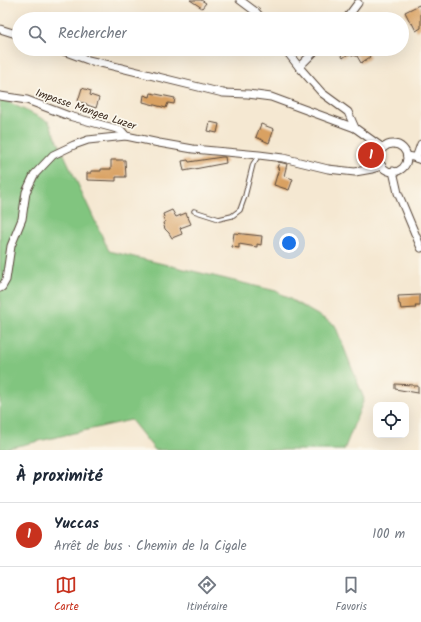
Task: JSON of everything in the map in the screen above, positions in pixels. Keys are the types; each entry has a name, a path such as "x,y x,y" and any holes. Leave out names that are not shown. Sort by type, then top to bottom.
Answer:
{"street":[{"path":"240,0 256,12"},
{"path":"351,12 358,3"},
{"path":"0,30 12,34"},
{"path":"77,56 223,93 271,97 355,128 383,148"},
{"path":"290,56 322,93 348,112 355,128"},
{"path":"299,67 310,56"},
{"name":"Impasse Mangea Luzer","path":"0,96 27,100 69,116 121,130 126,136 193,149 259,154 328,169 355,172 382,166"},
{"path":"0,288 6,280 11,246 22,219 26,192 34,175 53,155 74,144 88,140 126,136"},
{"path":"388,144 400,146 405,150 407,156 405,165 401,169 393,172 386,170 379,160 383,148 388,144"},
{"path":"407,156 419,159 421,144"},
{"path":"393,172 398,193 421,248"}],"lane":[{"path":"194,211 219,219 232,216 240,210 254,164 259,154"}],"green space":[{"path":"0,98 49,122 109,251 276,291 335,325 364,399 344,450 155,450 131,420 0,450"}],"building":[{"path":"190,0 201,0 206,3 202,8"},
{"path":"419,5 421,8 421,28 416,31 409,20 409,12 405,12"},
{"path":"357,56 369,56 370,57 361,63"},
{"path":"82,88 91,91 90,95 99,98 96,108 78,101"},
{"path":"151,93 175,98 174,104 168,103 166,108 143,102 144,95 150,97"},
{"path":"210,122 219,124 217,133 208,131"},
{"path":"261,124 274,129 269,143 256,137"},
{"path":"225,157 226,163 184,171 182,161 188,160 189,162"},
{"path":"111,160 125,160 126,177 116,177 116,181 87,180 87,173 91,173 91,171 111,169"},
{"path":"279,162 287,164 284,176 293,179 289,190 274,185 279,168 277,168"},
{"path":"172,210 176,217 186,213 191,224 180,228 182,234 172,238 165,229 163,214"},
{"path":"234,233 262,236 261,245 257,244 257,247 239,244 239,248 232,247"},
{"path":"420,295 420,306 415,306 416,308 401,309 398,296"},
{"path":"395,384 418,386 418,393 395,389"}],"place":[{"name":"Yuccas","path":"371,155"}]}
